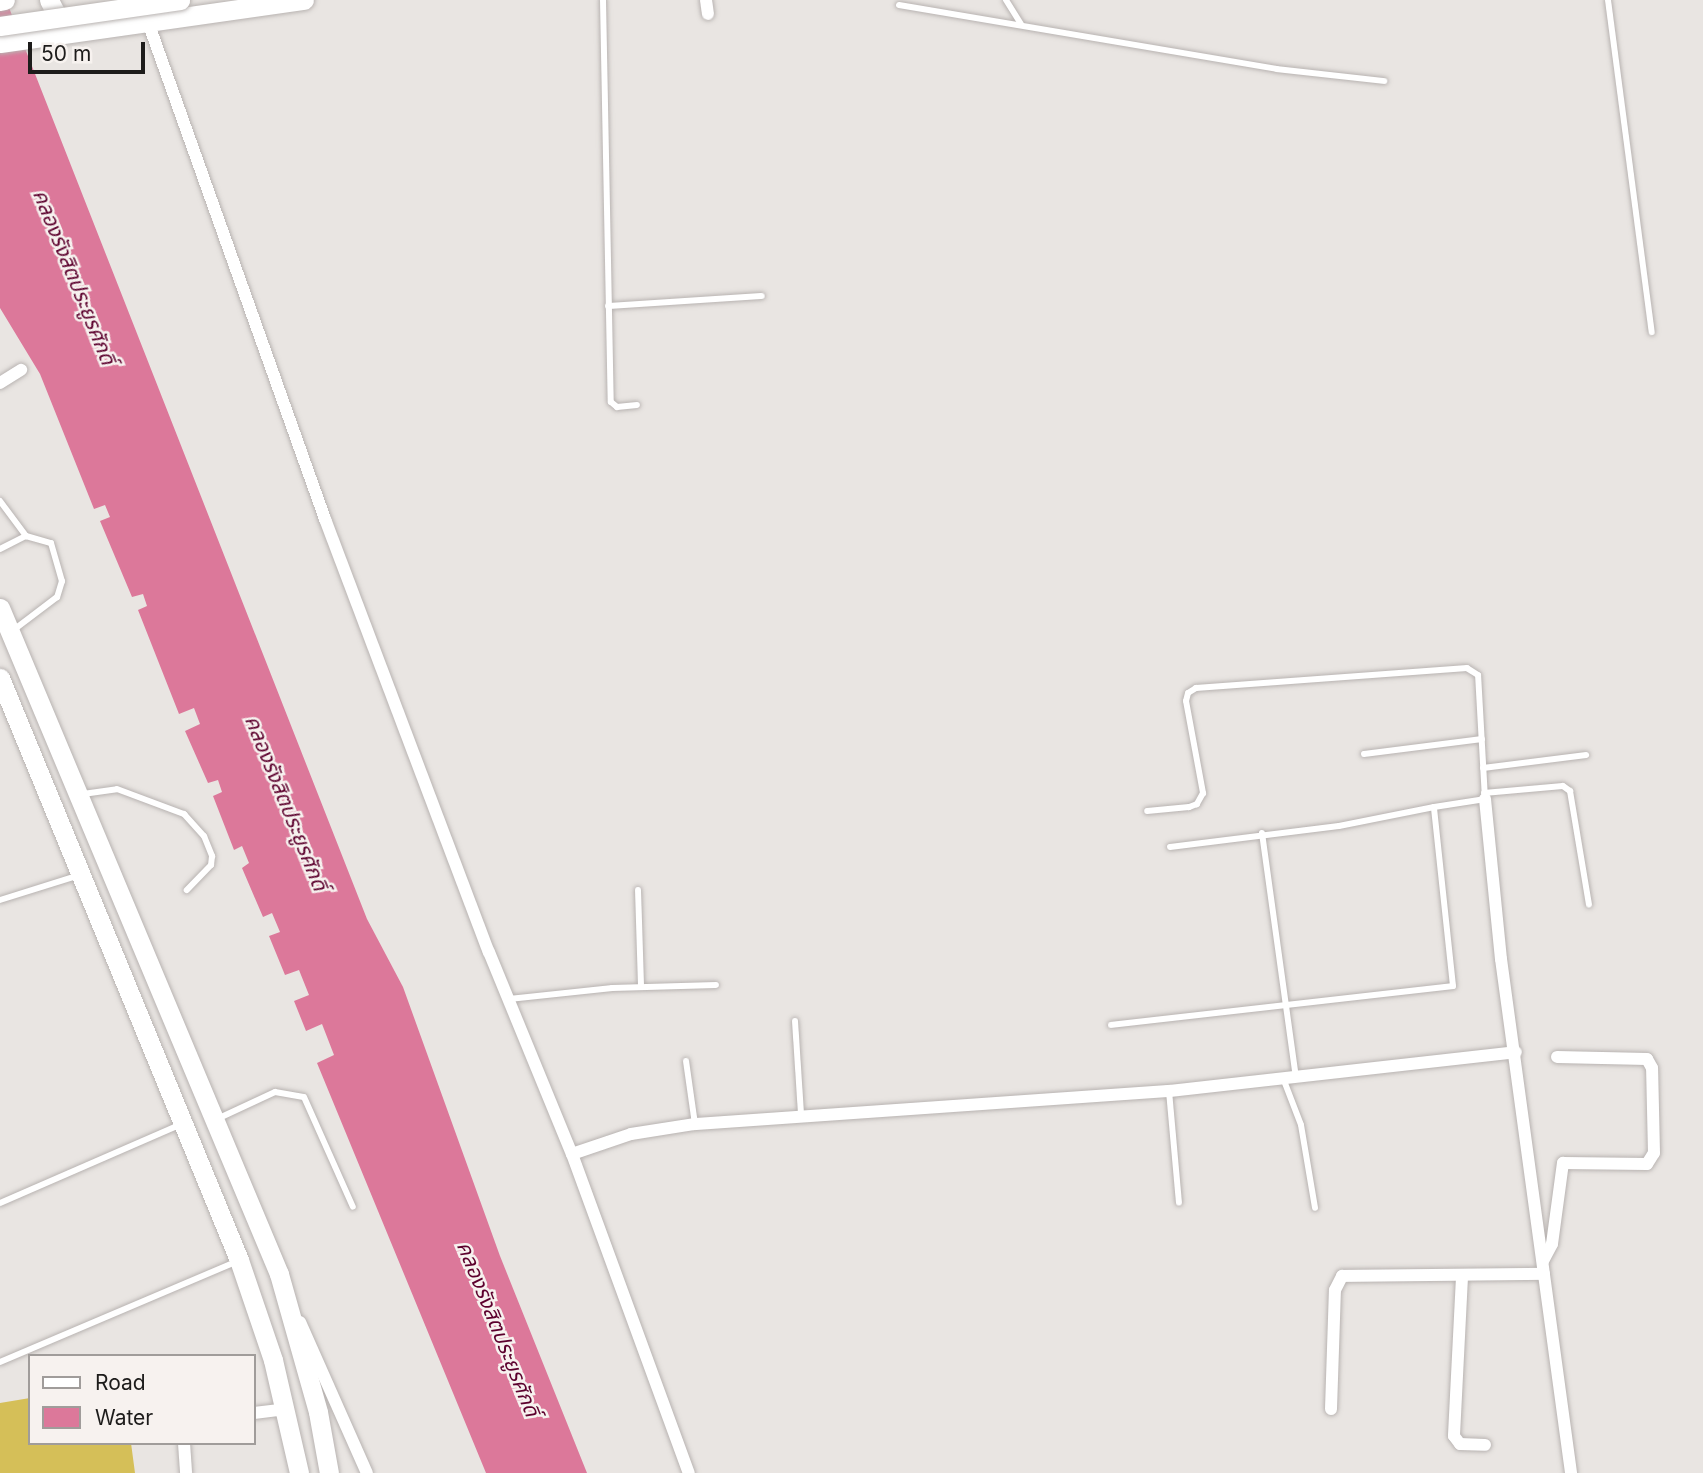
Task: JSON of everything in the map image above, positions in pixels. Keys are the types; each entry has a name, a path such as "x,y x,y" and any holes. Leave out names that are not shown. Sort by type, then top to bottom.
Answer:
{"main road":[{"path":"49,0 67,24 92,29"},
{"path":"0,26 180,0"},
{"path":"207,13 225,0"},
{"path":"0,43 304,0"},
{"path":"0,608 279,1274 318,1412 329,1473"},
{"path":"2,687 239,1260 286,1409 299,1473"}],"street":[{"path":"706,0 708,14"},
{"path":"148,22 324,519 509,999 572,1154 689,1473"},
{"path":"0,383 21,370"},
{"path":"1485,796 1571,1473"},
{"path":"572,1154 631,1134 695,1124 801,1114 1168,1091 1516,1052"},
{"path":"1544,1267 1554,1234 1563,1163 1647,1164 1654,1153 1652,1068 1647,1059 1557,1057"},
{"path":"1331,1409 1338,1280 1351,1276 1462,1277 1544,1267"},
{"path":"279,1274 368,1473"},
{"path":"1462,1277 1454,1436 1460,1444 1485,1445"},
{"path":"256,1413 286,1409"},
{"path":"184,1445 186,1473"}],"lane":[{"path":"603,0 611,402 617,407 637,405"},
{"path":"1006,0 1021,24"},
{"path":"1608,0 1651,332"},
{"path":"899,5 1277,69 1384,81"},
{"path":"608,306 762,296"},
{"path":"0,501 26,536 51,542 62,581 57,597 10,633"},
{"path":"0,549 26,536"},
{"path":"1147,811 1189,807 1197,804 1203,793 1186,701 1188,693 1196,688 1472,669 1478,676 1485,796"},
{"path":"1364,754 1482,739"},
{"path":"1483,768 1586,755"},
{"path":"1170,846 1339,826 1485,796 1563,786 1570,791 1589,904"},
{"path":"79,794 117,789 184,814 204,836 212,856 211,865 187,890"},
{"path":"1111,1025 1285,1003 1453,986 1434,807"},
{"path":"1262,833 1285,1003 1290,1078 1315,1208"},
{"path":"0,900 81,874"},
{"path":"638,890 641,987"},
{"path":"509,999 641,987 716,985"},
{"path":"796,1021 801,1114"},
{"path":"686,1061 695,1124"},
{"path":"214,1121 275,1091 304,1097 353,1207"},
{"path":"1168,1091 1179,1203"},
{"path":"0,1203 184,1123"},
{"path":"0,1362 239,1260"}],"shaded area":[{"path":"28,1398 28,1445 131,1445 135,1473 0,1473 0,1403"}],"water":[{"name":"คลองรังสิตประยูรศักดิ์","path":"0,0 6,0 367,919 403,987 500,1256 587,1473 486,1473 317,1063 334,1055 322,1024 306,1031 294,1001 309,995 299,970 285,975 269,936 280,932 272,913 263,917 242,868 249,863 242,846 234,850 213,796 222,792 218,780 208,783 185,731 200,724 194,708 179,714 138,610 147,606 143,594 132,597 100,521 110,517 105,505 94,509 40,374 0,308"}]}
